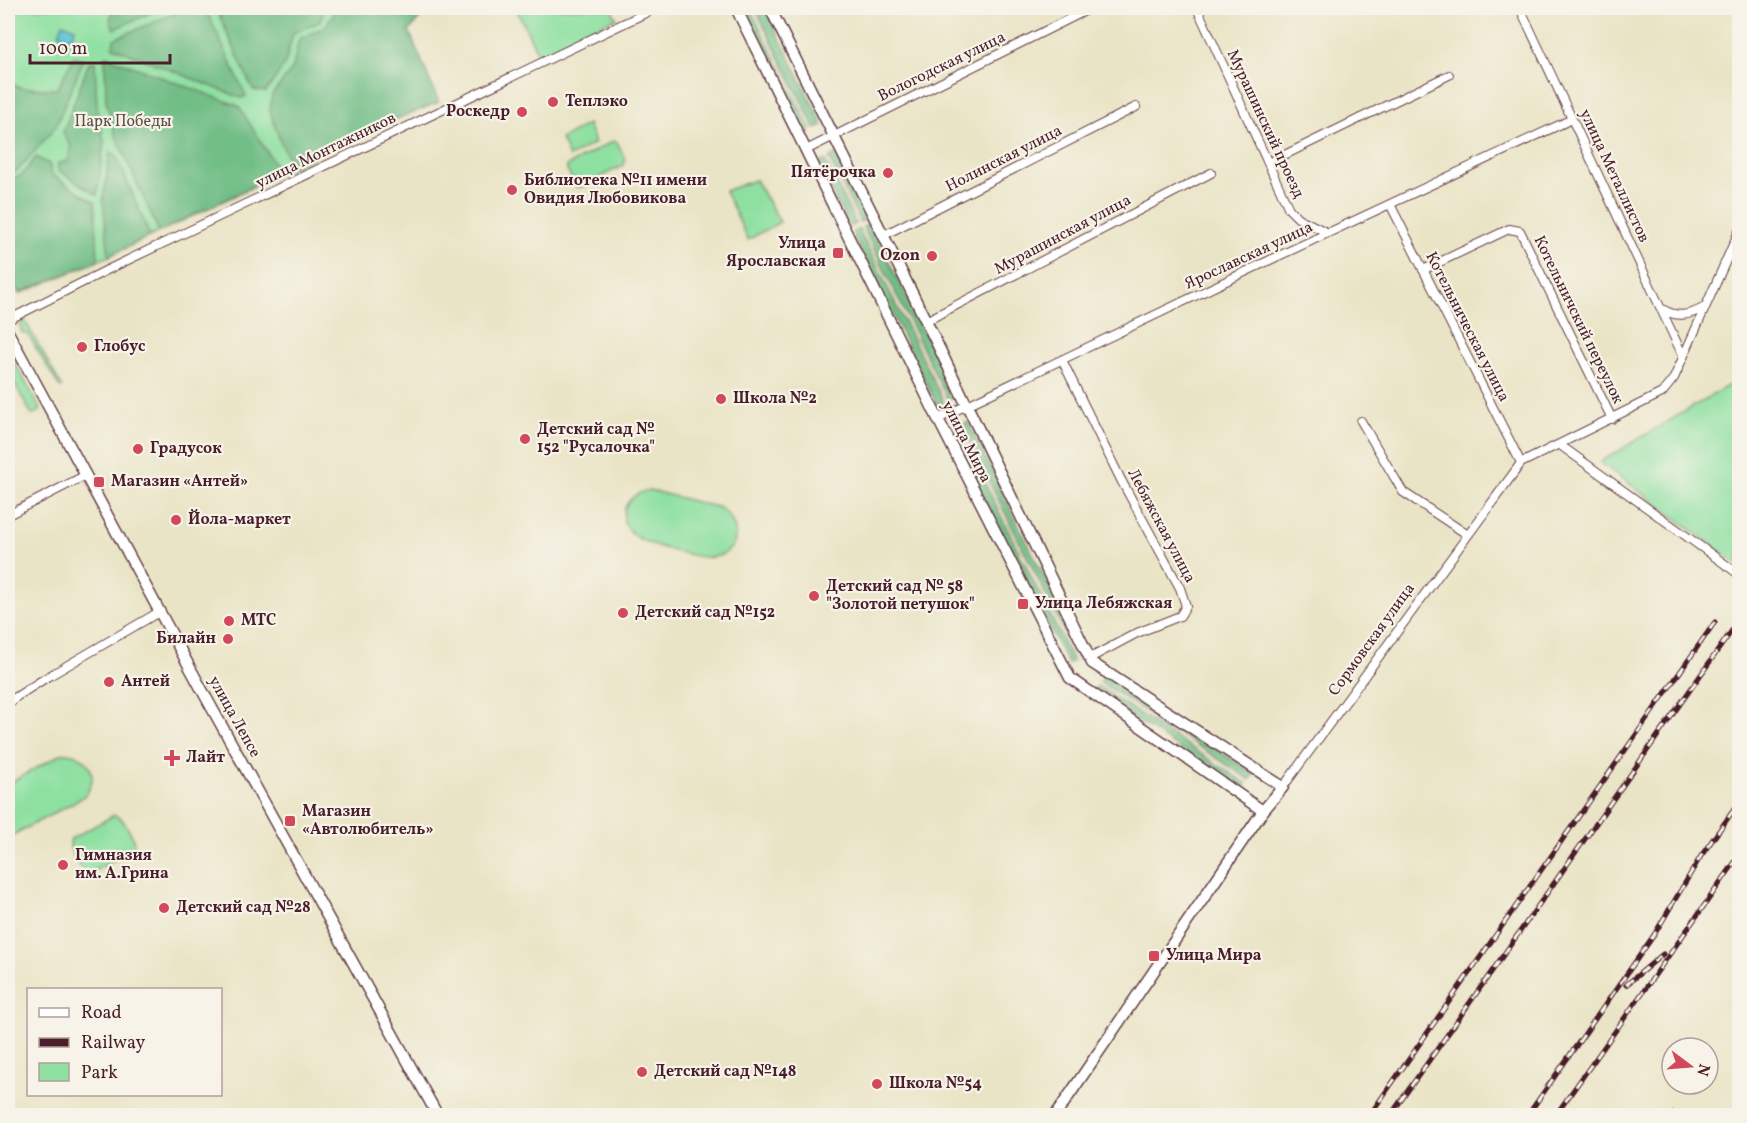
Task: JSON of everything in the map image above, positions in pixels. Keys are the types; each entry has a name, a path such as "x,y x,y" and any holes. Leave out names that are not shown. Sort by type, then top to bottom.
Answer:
{"street":[{"name":"улица Монтажников","path":"8,320 107,270 656,8"},
{"name":"улица Мира","path":"736,8 938,419 1070,678 1263,811"},
{"name":"улица Мира","path":"770,8 835,135 1092,663 1283,787"},
{"name":"Вологодская улица","path":"806,150 1091,8"},
{"name":"Мурашинский проезд","path":"1197,8 1289,209 1298,218 1328,233"},
{"name":"улица Металлистов","path":"1520,8 1683,356"},
{"path":"1268,163 1449,75"},
{"name":"Нолинская улица","path":"884,235 1136,107"},
{"name":"Ярославская улица","path":"938,419 1572,119"},
{"name":"Мурашинская улица","path":"926,321 1211,173"},
{"name":"Котельническая улица","path":"1390,204 1521,463"},
{"name":"Котельничский переулок","path":"1423,270 1509,229 1520,231 1612,419"},
{"name":"Сормовская улица","path":"1055,1116 1263,811 1521,463 1662,393 1674,378 1740,229"},
{"path":"1661,309 1674,315 1684,315 1705,307"},
{"name":"улица Лепсе","path":"8,332 159,612 438,1116"},
{"name":"Лебяжская улица","path":"1062,360 1121,480 1180,588 1186,606 1180,616 1137,633 1090,658"},
{"path":"1361,422 1403,492 1468,535"},
{"path":"1560,445 1740,575"},
{"path":"8,515 86,475"},
{"path":"8,706 16,697 44,679 159,612"}],"green space":[{"name":"Парк Победы","path":"8,8 337,8 384,124 109,256 19,294 8,274"},
{"path":"115,8 162,8 114,29 110,19"},
{"path":"187,8 205,8 246,96 241,98 113,47 114,39"},
{"path":"216,8 322,8 324,11 319,22 293,33 285,64 266,92 253,90"},
{"path":"337,8 425,8 426,11 409,31 439,102 384,124 292,168 270,111 272,95 293,68 299,39 325,27"},
{"path":"516,8 611,8 616,18 572,38 541,60"},
{"path":"740,8 750,8 811,131 804,135"},
{"path":"755,8 765,8 823,125 815,129"},
{"path":"105,56 239,106 280,173 159,232 115,134 106,101"},
{"path":"74,57 83,61 55,128 17,171 8,174 8,82 21,88 57,89"},
{"path":"89,62 95,62 97,110 104,141 97,195 58,170 58,163 68,161 71,146 63,133"},
{"path":"588,124 595,143 569,157 561,139"},
{"path":"613,141 617,142 625,159 624,165 581,187 576,187 567,166"},
{"path":"110,152 116,155 150,236 109,256 103,201"},
{"path":"837,154 868,218 860,222 829,158"},
{"path":"36,157 49,164 52,175 95,202 98,261 19,293 8,274 8,180 22,175"},
{"path":"825,160 856,224 849,227 818,164"},
{"path":"755,180 780,222 748,240 725,191"},
{"path":"870,223 955,396 948,400 863,227"},
{"path":"859,229 944,402 937,405 852,233"},
{"path":"24,319 62,387 60,388 28,334 22,333 20,326"},
{"path":"8,350 41,410 32,415 8,371"},
{"path":"1739,379 1739,565 1600,462"},
{"path":"968,422 1083,656 1078,659 961,425"},
{"path":"957,427 1073,661 1068,664 950,431"},
{"path":"649,490 720,508 732,521 735,529 734,543 730,549 714,557 690,555 648,543 637,537 625,524 624,512 632,498"},
{"path":"1104,675 1254,774 1250,780 1100,682"},
{"path":"1097,686 1247,784 1243,791 1093,691"},
{"path":"61,754 76,755 88,764 92,778 87,793 8,838 8,784"},
{"path":"114,815 121,818 131,833 134,841 133,850 90,873 85,872 76,861 70,848 71,839"}],"water":[{"path":"63,23 75,28 71,39 59,34"}],"railway":[{"path":"1390,1116 1740,619"},
{"path":"1369,1116 1715,622"},
{"path":"1527,1116 1654,935 1701,856 1740,801"},
{"path":"1555,1116 1740,855"},
{"path":"1626,985 1663,954"}],"place":[{"name":"Теплэко","path":"553,102"},
{"name":"Роскедр","path":"522,112"},
{"name":"Пятёрочка","path":"888,173"},
{"name":"Библиотека №11 имени Овидия Любовикова","path":"512,190"},
{"name":"Улица Ярославская","path":"838,253"},
{"name":"Ozon","path":"932,256"},
{"name":"Глобус","path":"82,347"},
{"name":"Школа №2","path":"721,399"},
{"name":"Детский сад № 152 \"Русалочка\"","path":"525,439"},
{"name":"Градусок","path":"138,449"},
{"name":"Магазин «Антей»","path":"99,482"},
{"name":"Йола-маркет","path":"176,520"},
{"name":"Детский сад № 58 \"Золотой петушок\"","path":"814,596"},
{"name":"Улица Лебяжская","path":"1023,604"},
{"name":"Детский сад №152","path":"623,613"},
{"name":"МТС","path":"229,621"},
{"name":"Билайн","path":"228,639"},
{"name":"Антей","path":"109,682"},
{"name":"Лайт","path":"172,758"},
{"name":"Магазин «Автолюбитель»","path":"290,821"},
{"name":"Гимназия им. А.Грина","path":"63,865"},
{"name":"Детский сад №28","path":"164,908"},
{"name":"Улица Мира","path":"1154,956"},
{"name":"Детский сад №148","path":"642,1072"},
{"name":"Школа №54","path":"877,1084"}]}
